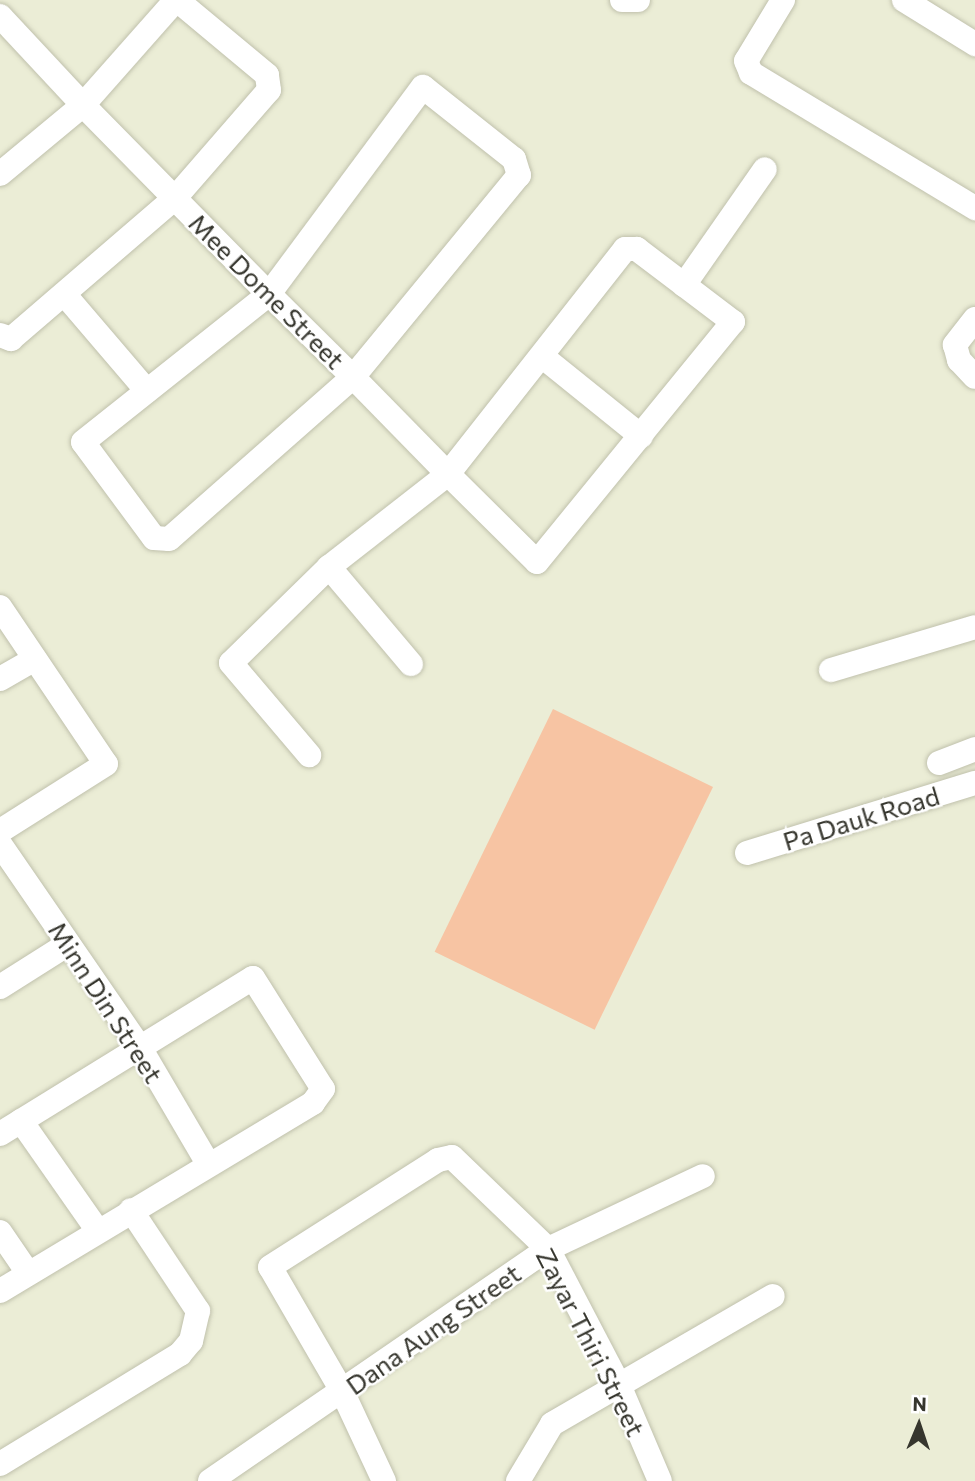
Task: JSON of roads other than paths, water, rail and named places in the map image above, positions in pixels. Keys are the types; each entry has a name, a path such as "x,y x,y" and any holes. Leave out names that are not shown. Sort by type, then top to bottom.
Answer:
{"street":[{"path":"0,174 83,105 176,0 272,83 175,198 12,339 0,335"},
{"path":"622,0 638,0"},
{"path":"783,0 746,61 751,74 975,208"},
{"path":"919,4 975,44"},
{"name":"Mee Dome Street","path":"0,16 83,105 537,562 641,436"},
{"path":"423,88 514,159 519,176 354,377 169,539 154,538 83,442 269,294 423,88"},
{"path":"684,285 765,169"},
{"path":"309,755 231,663 329,567 448,474 543,357 625,249 637,249 729,317 732,328 641,436 543,357"},
{"path":"65,295 148,391"},
{"path":"975,319 955,345 955,354 975,377"},
{"path":"329,567 411,664"},
{"path":"0,607 106,764 0,831"},
{"path":"831,670 975,627"},
{"path":"0,679 35,659"},
{"path":"939,763 975,750"},
{"name":"Pa Dauk Road","path":"747,853 975,783"},
{"name":"Minn Din Street","path":"0,844 139,1046 207,1162"},
{"path":"0,987 68,944"},
{"path":"0,1291 98,1231 207,1162 322,1097 323,1089 253,978 10,1128 98,1231"},
{"name":"Zayar Thiri Street","path":"342,1391 270,1267 438,1160 452,1157 548,1250 619,1385 660,1481"},
{"name":"Dana Aung Street","path":"217,1479 548,1250 703,1176"},
{"path":"0,1464 180,1354 199,1324 198,1311 131,1209"},
{"path":"0,1232 28,1273"},
{"path":"518,1481 552,1424 773,1296"},
{"path":"342,1391 384,1481"}]}
